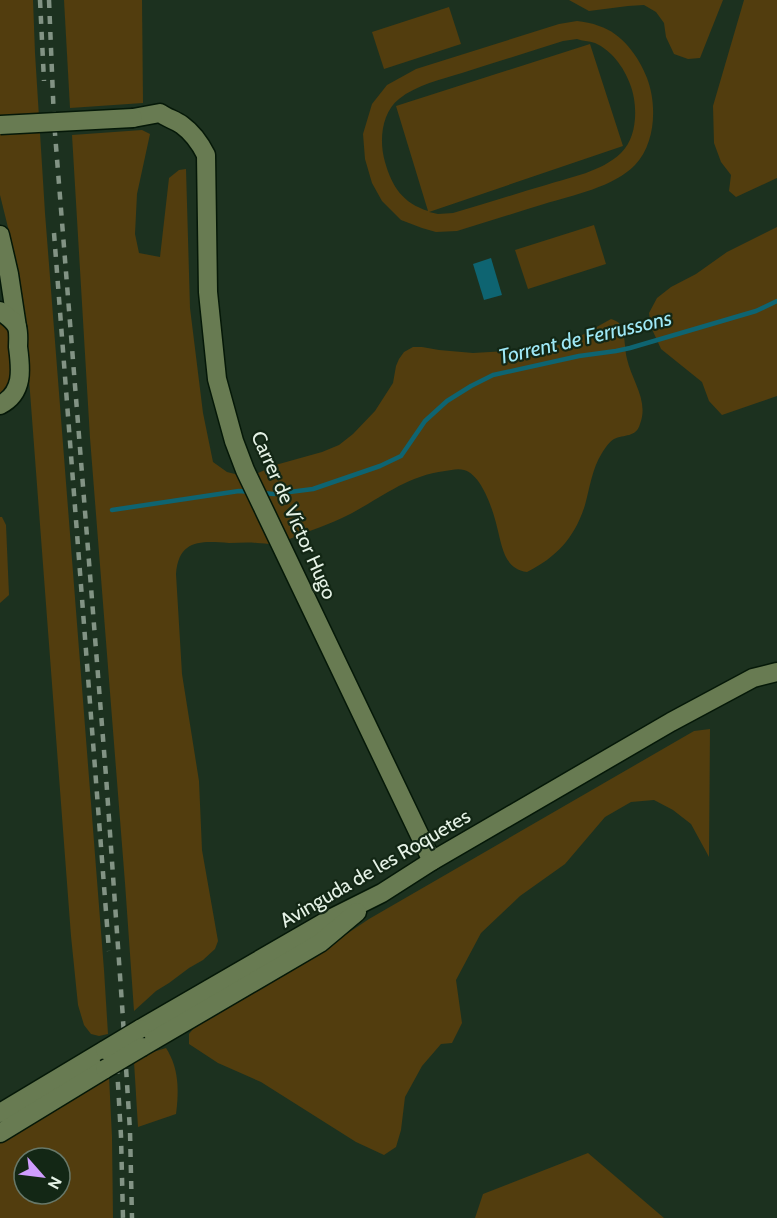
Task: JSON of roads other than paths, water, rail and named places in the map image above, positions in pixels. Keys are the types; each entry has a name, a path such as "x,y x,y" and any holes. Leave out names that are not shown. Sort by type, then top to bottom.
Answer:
{"street":[{"name":"Carrer de Víctor Hugo","path":"0,125 134,118 160,113 180,124 200,142 206,155 208,292 217,379 234,441 245,470 432,861"},
{"path":"0,235 9,274 21,374 14,392 5,403 0,405"},
{"path":"0,311 17,327"},
{"name":"Avinguda de les Roquetes","path":"0,1133 105,1069 141,1038 330,919 374,898 432,861 671,722 753,678 777,672"},
{"name":"Avinguda de les Roquetes","path":"0,1113 105,1050 141,1038"}],"water":[{"path":"491,258 502,295 484,300 473,264"}],"waterway":[{"name":"Torrent de Ferrussons","path":"262,493 274,494 313,489 380,466 401,456 425,421 447,401 493,375 579,356 630,348 756,311 777,301"},
{"name":"Torrent de Ferrussons","path":"112,510 239,491 251,492"}],"railway":[{"path":"40,0 44,81"},
{"path":"49,0 54,121 122,1004 130,1131 132,1218"},
{"path":"54,233 109,951"},
{"path":"116,1050 123,1218"}]}
